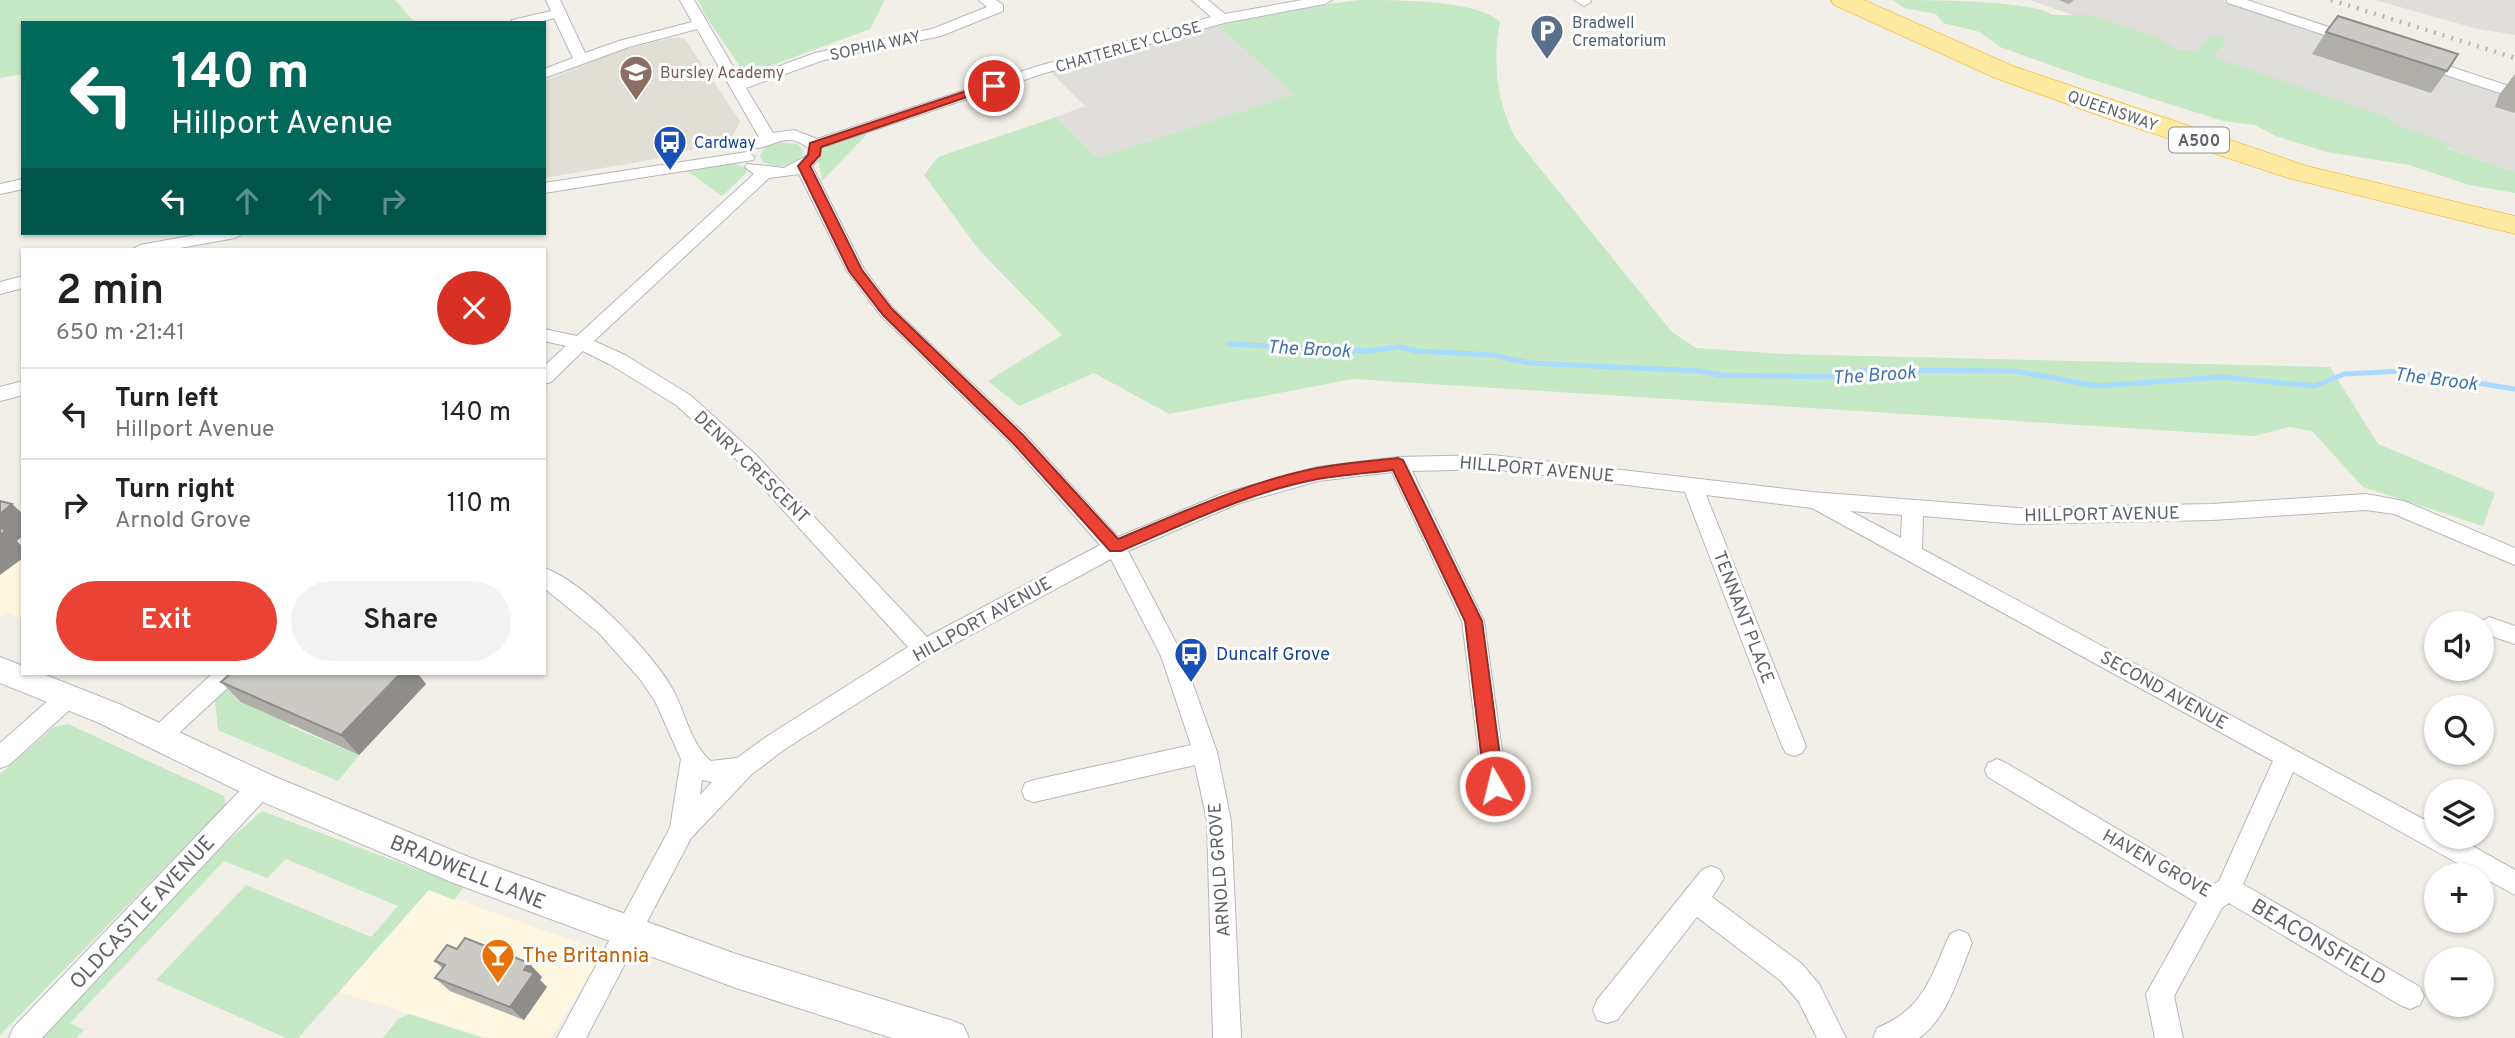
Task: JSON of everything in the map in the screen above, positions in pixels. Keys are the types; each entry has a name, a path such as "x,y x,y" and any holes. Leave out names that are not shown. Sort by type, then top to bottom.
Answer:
{"highway":[{"name":"QUEENSWAY","path":"1843,0 2004,72 2298,172 2515,225"},
{"name":"QUEENSWAY","path":"1870,0 2006,59 2200,128 2360,176 2515,213"},
{"path":"2200,128 2421,181 2515,199"},
{"path":"2298,172 2515,235"}],"street":[{"path":"687,0 768,138"},
{"name":"SOPHIA WAY","path":"738,86 820,56 936,33 998,8 986,0"},
{"path":"1199,0 1222,19"},
{"name":"CHATTERLEY CLOSE","path":"814,145 1040,70 1222,19 1325,0"},
{"path":"2233,0 2374,47"},
{"path":"522,21 556,6 581,60"},
{"path":"546,73 624,44 700,24"},
{"path":"2412,60 2515,93"},
{"path":"546,188 747,156 757,144 768,138 794,135 804,137 814,145 814,155 804,166 782,173 764,173 749,164 747,156"},
{"name":"ARNOLD GROVE","path":"804,166 856,271 887,312 1018,439 1115,547 1172,656 1205,752 1219,821 1227,1038"},
{"path":"546,375 764,173"},
{"path":"0,189 21,184"},
{"path":"173,246 225,235"},
{"path":"0,288 21,283"},
{"name":"DENRY CRESCENT","path":"546,335 581,343 653,379 683,400 748,459 924,649"},
{"path":"0,394 21,389"},
{"name":"HILLPORT AVENUE","path":"571,1038 682,830 743,767 777,742 924,649 1115,547 1231,498 1318,474 1446,461 1517,464 1812,500 2018,516 2084,516 2366,502 2397,507 2515,557"},
{"path":"1398,464 1473,621 1495,786"},
{"name":"TENNANT PLACE","path":"1693,487 1794,746"},
{"name":"SECOND AVENUE","path":"1812,500 2515,883"},
{"path":"1911,553 1913,508"},
{"path":"546,578 613,630 676,714 693,760 701,768 711,771 743,767"},
{"path":"2494,628 2515,635"},
{"name":"BRADWELL LANE","path":"0,670 159,737 261,786 463,872 890,1029 950,1038"},
{"path":"159,737 226,675"},
{"path":"0,758 67,698"},
{"path":"1034,791 1205,752"},
{"name":"HAVEN GROVE","path":"1997,770 2220,894 2287,757"},
{"path":"682,830 693,760"},
{"name":"OLDCASTLE AVENUE","path":"23,1038 261,786"},
{"path":"1607,1010 1711,878"},
{"path":"2169,1038 2160,994 2220,894"},
{"name":"BEACONSFIELD","path":"2220,894 2410,996"},
{"path":"1695,900 1791,972 1809,993 1832,1038"},
{"path":"1887,1038 1912,1029 1924,1013 1959,943"}],"shaded area":[{"path":"2030,0 2221,0 2515,98 2515,172"},
{"path":"2375,0 2515,0 2515,35 2474,28"},
{"path":"1213,25 1218,26 1294,94 1097,158 1056,117 1085,106 1051,72 1061,69 1065,73 1073,72 1069,67"},
{"name":"Bursley Academy","path":"670,38 684,38 740,121 732,138 662,158 546,178 546,80 614,52"},
{"path":"21,522 21,539 13,545 21,547 21,618 6,612 0,617 0,527"},
{"path":"428,889 596,949 594,968 551,1038 489,1038 339,992"}],"green space":[{"path":"0,0 395,0 413,21 21,21 21,74 0,78"},
{"path":"698,0 885,0 870,29 746,75 706,17"},
{"path":"1360,0 1456,5 1490,15 1500,22 1496,66 1500,94 1514,136 1672,332 1696,348 1782,354 2330,367 2378,444 2495,493 2483,526 2363,487 2312,431 2289,427 2254,436 1353,379 1169,414 1094,373 1019,406 988,381 1062,335 979,250 924,175 938,157 1056,117 1097,158 1294,94 1218,26 1289,9"},
{"path":"1893,0 2002,4 2024,6 2052,15 2090,15 2159,38 2177,50 2198,51 2210,37 2219,35 2227,40 2212,57 2387,117 2394,124 2448,144 2446,148 2515,172 2515,193 2469,185 2409,165 2327,152 2276,136 2255,125 2223,121 2000,47 1980,32 1943,23 1936,14 1904,8"},
{"path":"865,133 866,135 822,181 817,150"},
{"path":"779,142 798,144 803,151 802,155 784,166 763,162 760,155 766,147"},
{"path":"731,163 747,168 746,173 722,196 686,170"},
{"path":"242,675 318,697 289,726 359,755 338,781 218,730 215,700"},
{"path":"68,724 224,796 226,805 0,1035 0,774 54,727"},
{"path":"262,811 464,887 454,900 429,890 298,1038 286,1038 156,980 246,885 371,937 398,906 286,859 267,878 224,861 70,1023 84,1030 76,1038 43,1038 45,1026 211,856"},
{"path":"409,1014 483,1038 383,1038 398,1019"}],"building":[{"path":"2338,16 2458,54 2447,71 2326,32"},
{"path":"0,501 12,504 0,514"},
{"path":"229,675 399,675 341,735 221,682"},
{"name":"The Britannia","path":"465,938 529,963 524,970 534,973 510,1007 435,978 445,965 435,961 447,945 457,949"}],"waterway":[{"name":"The Brook","path":"1229,344 1367,351 1399,347 1417,351 1493,355 1529,363 1699,371 1721,375 1826,377 1867,370 2015,371 2097,386 2222,377 2315,386 2344,374 2403,371 2515,389"}],"railway":[{"path":"2331,0 2515,58"}],"place":[{"name":"Bradwell Crematorium","path":"1547,61"},
{"name":"Bursley Academy","path":"636,102"},
{"name":"Cardway","path":"670,172"},
{"name":"Duncalf Grove","path":"1191,684"},
{"name":"The Britannia","path":"498,985"}],"route":[{"path":"994,86 814,145 814,155 804,166 856,271 887,312 1018,439 1115,547 1231,498 1278,484 1318,474 1398,464 1473,621 1495,786"}]}
